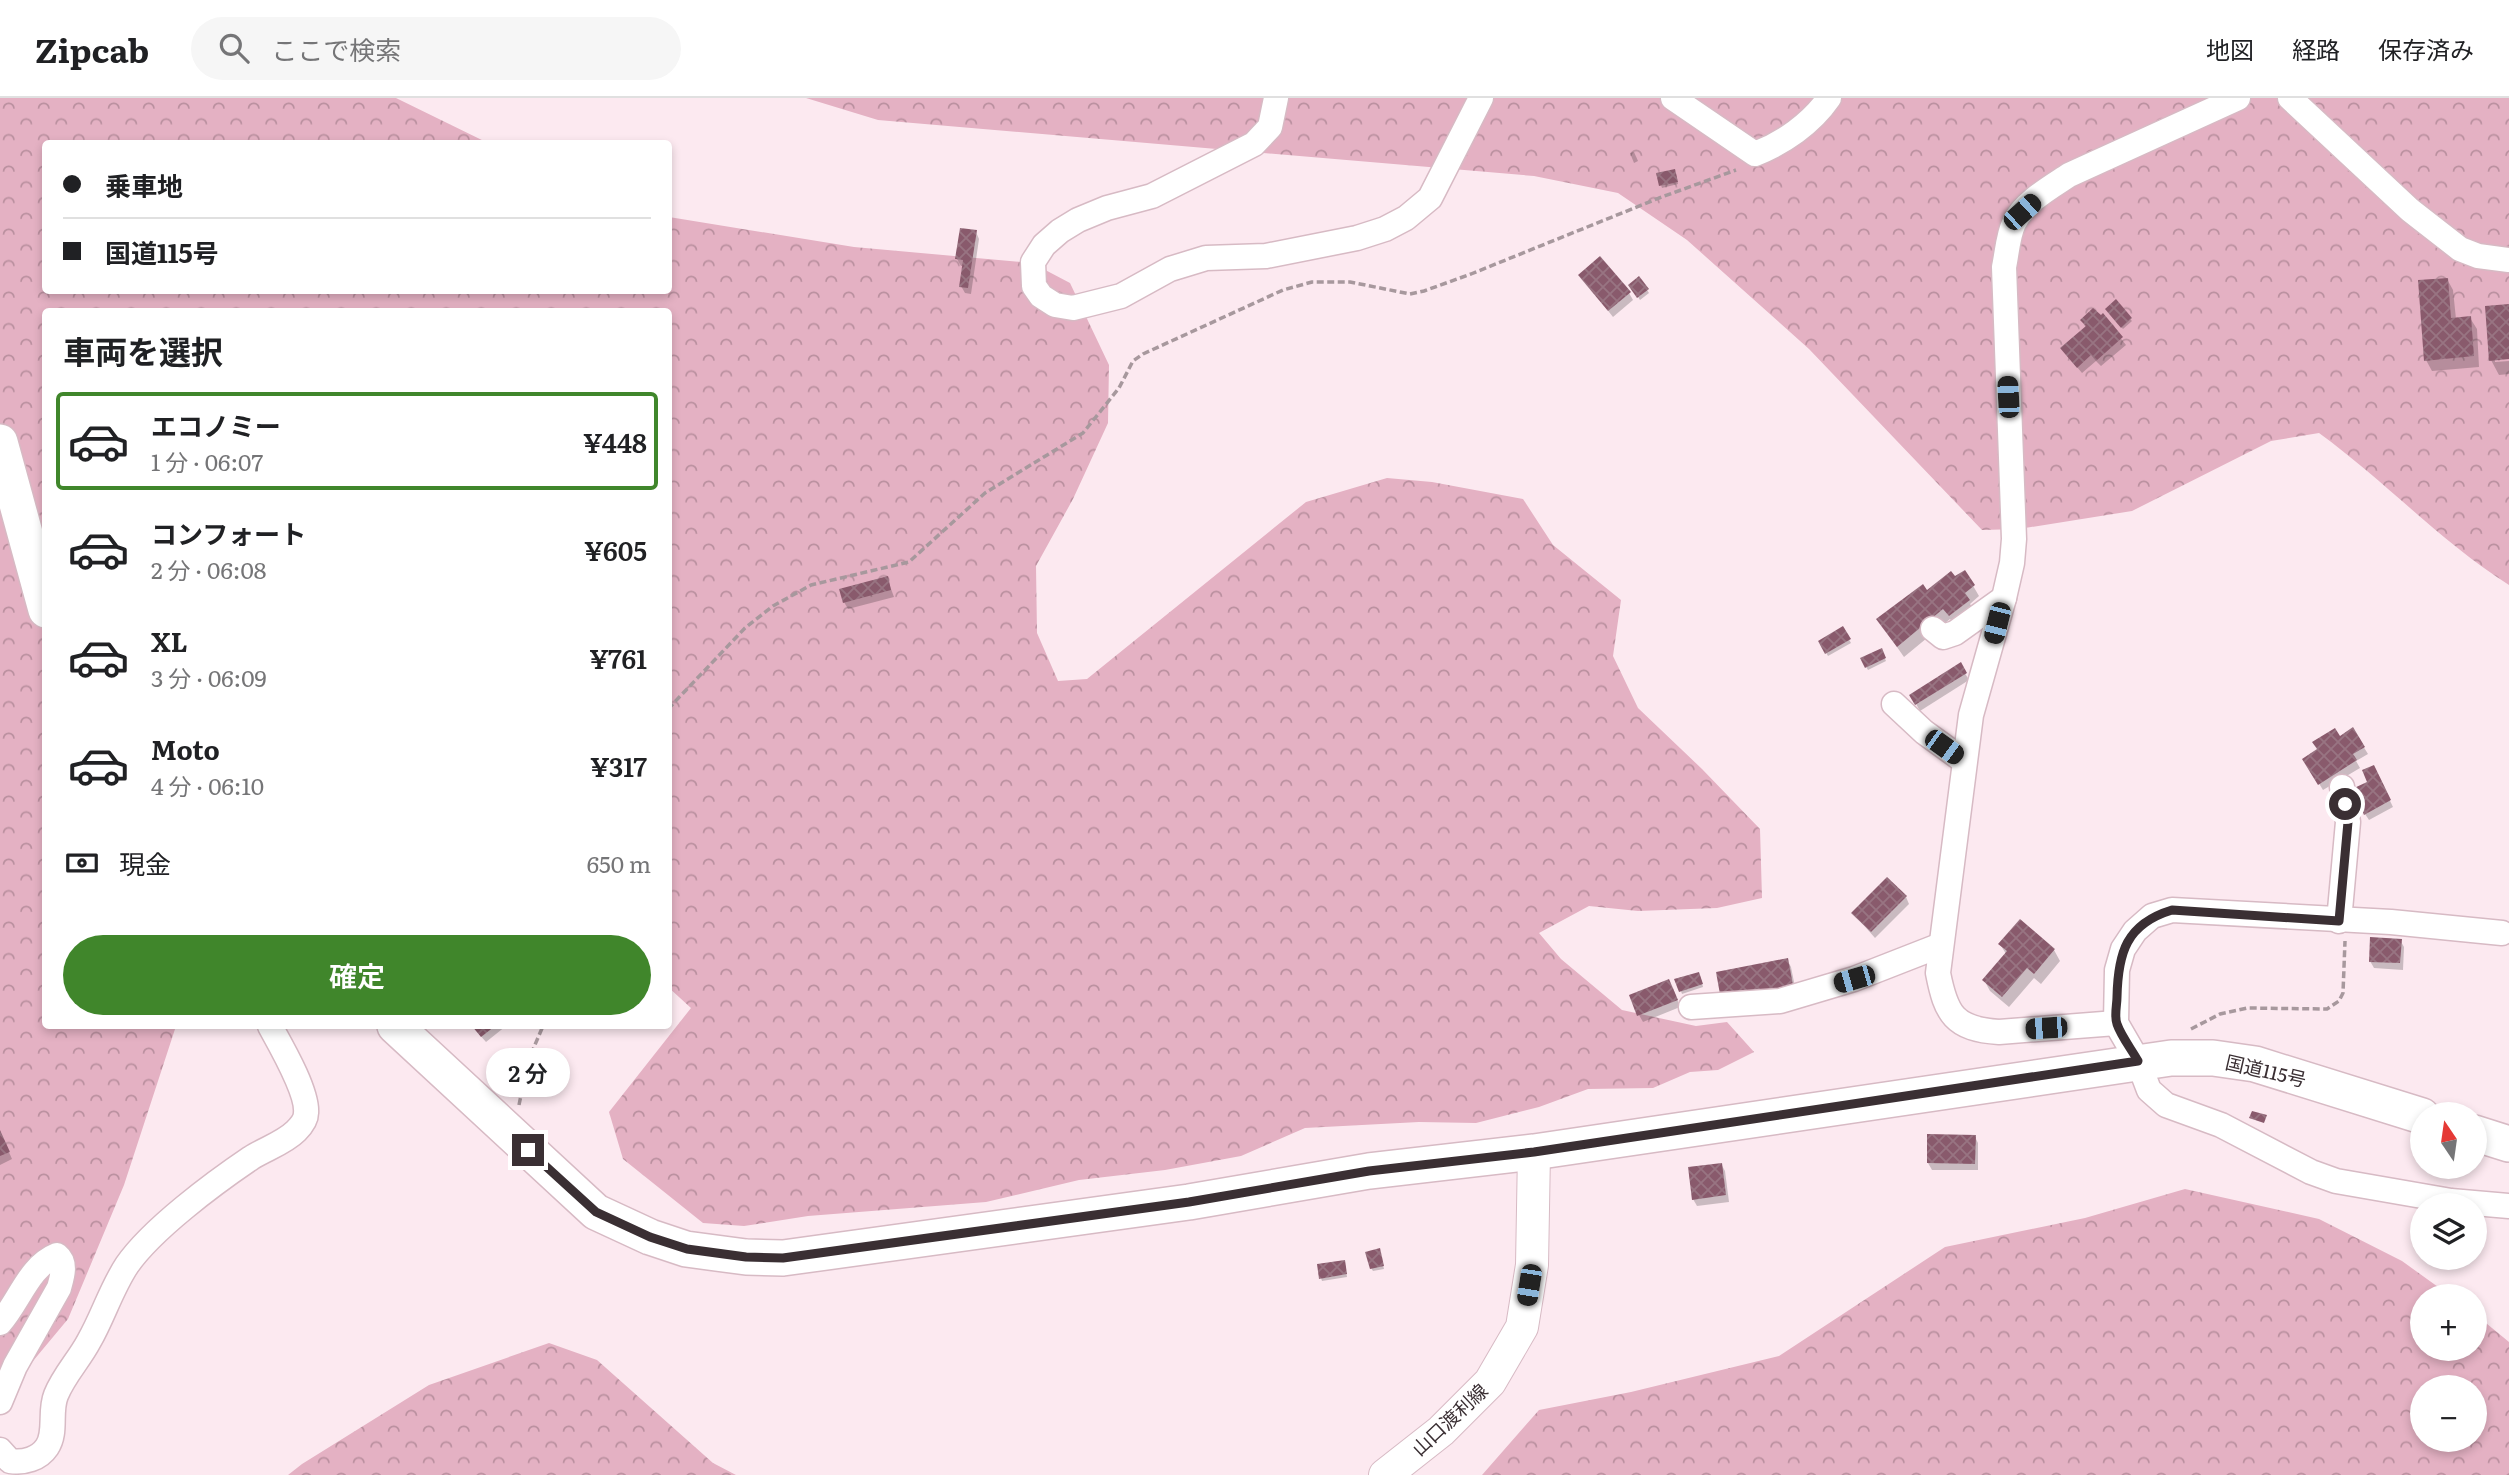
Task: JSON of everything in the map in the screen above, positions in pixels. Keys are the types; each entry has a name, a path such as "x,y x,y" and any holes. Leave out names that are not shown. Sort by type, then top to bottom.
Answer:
{"highway":[{"path":"0,442 42,595"},
{"name":"国道115号","path":"398,1029 596,1212 650,1237 687,1249 746,1257 783,1258 1189,1202 1369,1171 1534,1152 2155,1060 2213,1058 2255,1064 2410,1112"},
{"path":"2487,1137 2509,1144"}],"main road":[{"name":"山口渡利線","path":"1385,1475 1440,1431 1490,1382 1522,1327 1532,1265 1534,1152"}],"street":[{"path":"1276,98 1270,127 1254,144 1172,187 1130,203 1107,208 1060,231 1044,245 1033,262 1034,286 1041,296 1064,308 1083,306 1121,296 1170,269 1206,258 1266,256 1357,238 1385,229 1406,218 1430,198 1481,98"},
{"path":"1673,98 1755,154 1774,146 1802,127 1829,98"},
{"path":"2116,1023 1983,1031 1962,1023 1947,1009 1938,972 1970,715 2012,563 2014,539 2004,267 2014,223 2022,212 2045,192 2069,175 2238,98"},
{"path":"2290,98 2410,210 2460,249 2478,256 2509,260"},
{"path":"1933,629 1943,637 1955,633 2004,598"},
{"path":"1894,704 1924,732 1964,761"},
{"path":"2342,787 2348,822 2343,921"},
{"path":"2502,933 2391,922 2172,910 2152,916 2135,931 2123,949 2117,970 2116,1023 2155,1060 2149,1090 2165,1105 2221,1125 2311,1172 2363,1186 2451,1201 2509,1206"},
{"path":"1691,1007 1780,1001 1854,979 1941,945"},
{"path":"0,1450 10,1461 18,1462 29,1460 48,1446 58,1389 88,1344 118,1281 138,1251 163,1226 228,1175 286,1138 302,1124 306,1116 306,1100 271,1029"},
{"path":"0,1323 36,1271 48,1258 57,1255 60,1257 63,1264 59,1288 15,1366 0,1402"}],"path":[{"path":"672,705 745,628 793,593 811,585 909,562 985,493 1083,433 1119,388 1133,361 1143,354 1283,290 1312,282 1350,282 1410,294 1424,291 1749,165 1755,154"},
{"path":"2155,1060 2194,1027 2220,1014 2247,1008 2327,1009 2339,1001 2343,993 2343,921"},
{"path":"512,1134 528,1061 541,1029"}],"green space":[{"path":"0,98 396,98 482,140 42,140 42,294 672,294 672,217 854,247 1032,263 1070,283 1109,365 1108,423 1073,499 1036,566 1037,633 1058,681 1087,679 1306,502 1387,478 1432,482 1523,499 1553,545 1621,600 1613,656 1638,708 1760,829 1762,898 1717,908 1638,911 1589,906 1539,933 1561,959 1622,1010 1696,1026 1727,1022 1754,1052 1718,1070 1690,1072 1653,1088 1588,1089 1539,1107 1476,1123 1419,1122 1305,1128 1241,1156 1165,1170 1079,1180 986,1202 808,1216 744,1226 703,1223 623,1159 609,1112 691,1008 672,991 672,308 42,308 42,1029 175,1029 124,1185 68,1319 8,1391 0,1395"},
{"path":"806,98 2509,98 2509,585 2459,549 2319,433 2271,441 2132,511 2019,529 1982,530 1809,349 1687,240 1618,193 1534,176 878,120"},
{"path":"2185,1189 2319,1219 2402,1261 2410,1267 2410,1270 2414,1270 2434,1284 2410,1284 2410,1361 2487,1361 2487,1324 2509,1342 2509,1475 1482,1475 1539,1410 1631,1392 1779,1356 1945,1247 2085,1218"},
{"path":"549,1343 597,1360 713,1463 736,1475 288,1475 429,1385"}],"building":[{"path":"1675,169 1678,182 1659,186 1656,173"},
{"path":"960,228 977,230 968,288 959,287 963,260 955,259"},
{"path":"1600,256 1631,292 1608,311 1578,275"},
{"path":"1639,276 1649,289 1637,298 1628,285"},
{"path":"2448,278 2451,318 2471,316 2474,356 2424,361 2418,280"},
{"path":"2116,299 2132,318 2121,328 2105,309"},
{"path":"2509,304 2509,359 2489,361 2485,306"},
{"path":"2093,308 2101,315 2103,313 2123,337 2096,361 2091,355 2077,368 2060,348 2086,326 2080,320"},
{"path":"1965,570 1975,585 1965,593 1970,600 1949,616 1943,609 1897,647 1876,619 1923,584 1927,590 1951,571 1955,576"},
{"path":"888,576 891,590 843,603 839,589"},
{"path":"1843,626 1851,639 1825,654 1818,641"},
{"path":"1882,648 1886,658 1865,668 1860,658"},
{"path":"1961,662 1967,673 1915,705 1909,695"},
{"path":"2353,727 2365,747 2353,754 2357,760 2318,785 2302,759 2317,749 2312,742 2335,728 2340,736"},
{"path":"2374,765 2391,800 2364,815 2352,789 2367,782 2362,770"},
{"path":"1887,877 1907,896 1871,932 1851,913"},
{"path":"2020,919 2055,949 2034,974 2027,968 2002,997 1982,980 2007,951 1998,944"},
{"path":"2370,937 2402,939 2400,963 2369,962"},
{"path":"1788,958 1793,985 1721,1000 1716,972"},
{"path":"1699,972 1703,984 1679,992 1674,979"},
{"path":"1669,979 1678,1000 1637,1016 1629,995"},
{"path":"474,1029 491,1029 481,1037"},
{"path":"2252,1111 2267,1115 2264,1123 2249,1118"},
{"path":"0,1130 10,1152 0,1156"},
{"path":"1927,1134 1976,1135 1975,1164 1927,1163"},
{"path":"1722,1163 1726,1195 1692,1200 1688,1167"},
{"path":"1380,1248 1384,1266 1370,1269 1365,1252"},
{"path":"1345,1260 1347,1274 1319,1279 1317,1264"}],"route":[{"path":"528,1150 596,1212 650,1237 687,1249 746,1257 783,1258 1189,1202 1369,1171 1534,1152 2138,1061 2116,1023 2117,970 2123,949 2135,931 2152,916 2172,910 2192,909 2339,921 2348,822 2345,804"}]}
